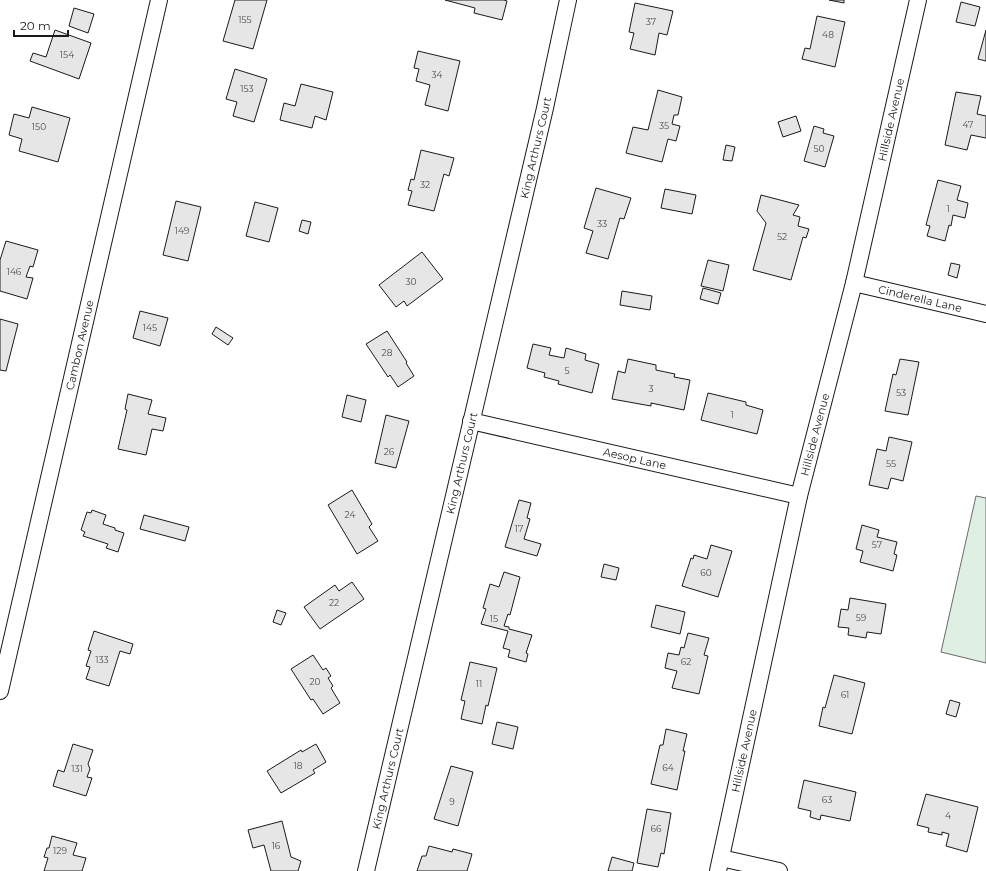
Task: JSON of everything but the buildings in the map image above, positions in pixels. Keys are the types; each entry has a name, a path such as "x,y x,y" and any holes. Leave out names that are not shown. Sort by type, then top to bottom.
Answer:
{"street":[{"name":"Cambon Avenue","path":"0,691 159,0"},
{"name":"King Arthurs Court","path":"366,871 545,108 568,0"},
{"name":"Hillside Avenue","path":"720,865 799,496 854,283 918,0"},
{"name":"Cinderella Lane","path":"854,283 986,314"},
{"name":"Aesop Lane","path":"472,421 799,496"},
{"path":"720,865 779,871"}],"green space":[{"path":"976,496 986,498 986,663 941,652"}]}
